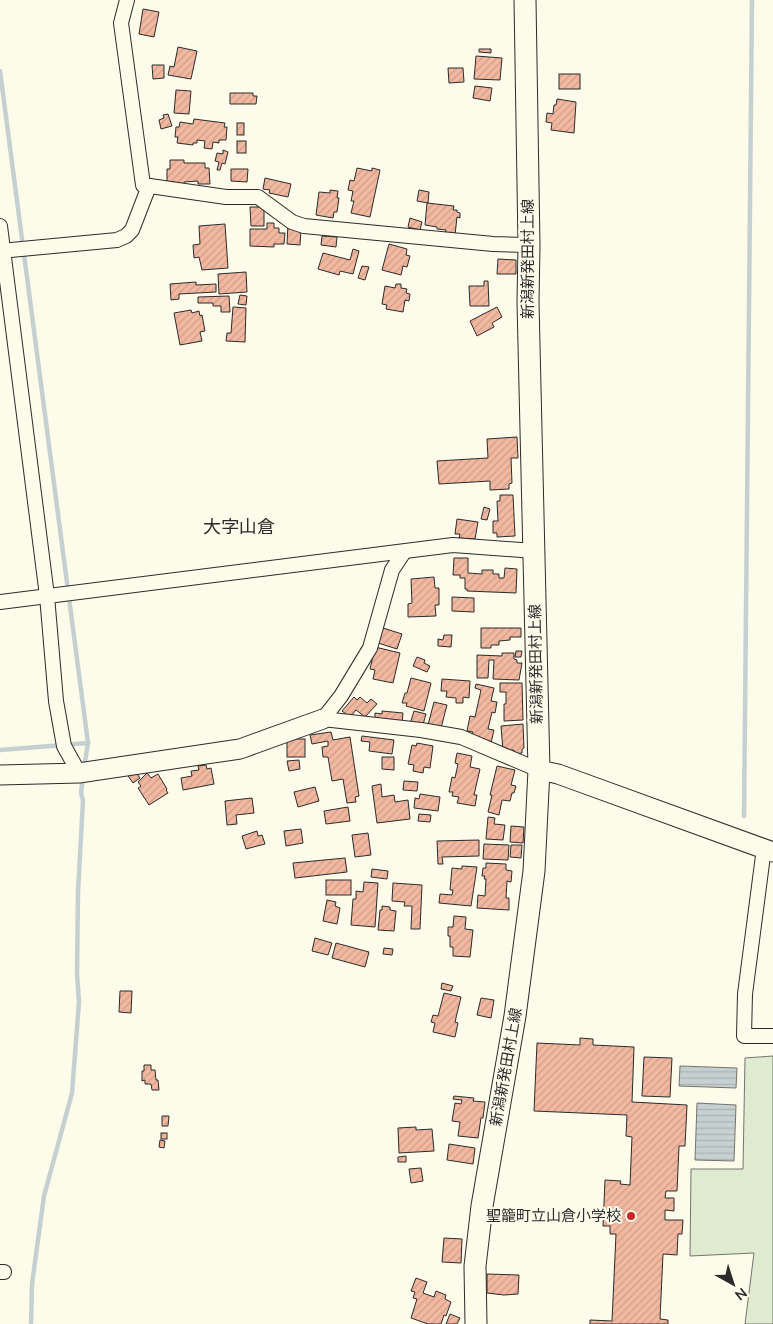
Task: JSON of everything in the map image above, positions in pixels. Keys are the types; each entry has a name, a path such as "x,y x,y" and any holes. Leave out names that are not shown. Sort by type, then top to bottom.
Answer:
{"main road":[{"name":"新潟新発田村上線","path":"476,1324 476,1266 482,1206 515,1016 534,871 539,770 528,302 529,245 525,0"}],"street":[{"path":"127,0 121,22 143,185 226,197 258,197 292,222 304,226 493,244 529,245"},
{"path":"1,251 117,240 126,236 132,230 149,186"},
{"path":"0,226 1,251 47,596 56,701 64,746 79,773"},
{"path":"0,602 404,552 414,548 453,544 534,551"},
{"path":"323,719 341,696 370,648 392,570 404,552"},
{"path":"0,775 79,773 240,749 323,719 421,730 461,737 539,770 558,774 768,850 745,994 744,1036 773,1036"}],"green space":[{"path":"773,1056 773,1324 745,1324 754,1253 690,1256 691,1169 743,1169 745,1058"}],"shaded area":[{"path":"680,1066 737,1068 736,1088 679,1086"},
{"path":"697,1103 736,1105 734,1161 695,1160"}],"building":[{"path":"143,9 159,12 154,37 139,34"},
{"path":"178,47 197,51 191,79 168,75 170,66 174,67"},
{"path":"479,49 491,49 491,53 479,52"},
{"path":"476,56 502,58 500,80 474,79"},
{"path":"152,65 164,65 164,78 153,79"},
{"path":"448,68 463,68 464,82 449,83"},
{"path":"559,74 580,74 580,89 559,89"},
{"path":"475,86 492,88 490,101 473,98"},
{"path":"176,90 191,91 189,114 174,113"},
{"path":"230,93 253,93 253,96 257,96 256,104 230,104"},
{"path":"557,99 576,102 574,133 551,130 552,123 546,122 547,113 553,114"},
{"path":"168,114 172,126 161,129 159,120 164,118 163,115"},
{"path":"194,119 225,123 224,127 227,127 226,140 219,140 219,143 213,142 212,149 204,148 205,141 197,140 197,143 193,143 193,145 177,143 178,137 175,137 176,127 179,127 180,122 193,124"},
{"path":"237,123 244,123 244,135 237,135"},
{"path":"237,141 246,141 246,153 237,153"},
{"path":"223,150 228,152 225,164 222,163 220,170 217,170 219,162 215,161 217,153 223,154"},
{"path":"170,160 184,160 184,163 205,163 205,168 209,168 210,184 198,184 198,181 175,185 175,182 167,182 167,169 170,169"},
{"path":"357,168 372,171 372,168 380,170 370,217 351,213 354,201 351,201 353,191 348,190 350,180 354,181"},
{"path":"231,169 248,169 247,182 231,181"},
{"path":"265,178 291,184 288,197 269,193 270,190 263,189"},
{"path":"330,190 338,191 337,212 334,212 333,218 316,215 319,192 330,193"},
{"path":"419,190 429,192 428,203 417,201"},
{"path":"427,203 454,206 453,210 457,210 460,213 460,218 457,217 455,235 445,234 446,230 425,225"},
{"path":"250,207 264,207 264,226 251,226"},
{"path":"410,218 422,222 420,230 408,227"},
{"path":"267,223 274,223 274,228 279,228 279,233 285,233 284,244 274,244 274,247 250,246 250,229 267,229"},
{"path":"225,224 228,268 202,270 199,257 194,258 193,245 200,244 199,226"},
{"path":"288,224 301,229 300,245 287,244"},
{"path":"322,236 337,237 336,247 321,245"},
{"path":"389,244 407,249 406,255 410,256 407,267 403,266 401,275 382,270"},
{"path":"353,249 359,251 353,274 340,271 339,275 318,269 323,253 350,260"},
{"path":"498,259 516,260 516,274 497,274"},
{"path":"362,266 369,267 365,280 358,278"},
{"path":"246,272 247,292 219,294 218,274"},
{"path":"484,281 488,281 489,306 470,306 469,286 484,286"},
{"path":"196,282 196,285 216,284 216,292 179,294 179,299 171,300 170,284"},
{"path":"396,284 401,284 401,288 407,289 406,293 410,294 409,301 405,300 403,312 386,309 387,305 382,304 385,286 395,288"},
{"path":"240,295 247,296 246,305 238,304"},
{"path":"229,296 230,312 221,312 221,306 213,306 213,303 198,303 198,297"},
{"path":"233,307 246,308 245,342 226,341 227,333 231,333"},
{"path":"497,307 502,317 492,323 494,327 477,336 470,321"},
{"path":"191,310 192,313 199,311 200,316 202,315 205,331 200,332 202,341 180,345 174,313"},
{"path":"517,437 518,458 511,458 512,483 509,484 509,489 490,490 490,481 439,484 437,461 488,458 487,439"},
{"path":"500,495 513,495 515,536 497,537 497,533 493,533 493,521 498,521 497,501 500,501"},
{"path":"484,507 490,509 487,520 481,519"},
{"path":"457,519 478,522 475,539 459,538 460,534 455,534"},
{"path":"454,558 468,558 468,573 482,574 482,570 493,570 493,574 499,574 499,578 504,578 505,568 517,569 516,593 467,591 465,589 465,578 460,578 460,575 453,575"},
{"path":"434,577 435,588 439,588 439,605 435,605 436,616 408,617 408,604 412,603 411,579"},
{"path":"452,597 474,598 474,612 452,611"},
{"path":"383,628 402,634 397,649 378,643"},
{"path":"481,628 521,628 521,637 510,637 510,640 499,641 499,645 491,645 491,648 481,648"},
{"path":"444,635 452,635 451,647 438,646 438,639 443,640"},
{"path":"375,647 400,653 393,683 373,679 375,670 370,669"},
{"path":"516,651 522,651 521,657 515,657"},
{"path":"502,653 514,653 514,659 517,660 517,663 522,663 519,680 493,679 494,660 489,660 488,678 477,678 477,655 502,656"},
{"path":"417,657 425,660 424,663 430,666 427,672 413,666"},
{"path":"411,678 431,683 424,711 406,706 407,703 402,703"},
{"path":"442,679 470,681 469,698 463,697 463,703 456,703 456,698 446,697 447,691 441,691"},
{"path":"500,683 522,683 523,720 504,721 506,692 500,692"},
{"path":"476,684 494,688 491,701 497,702 495,713 492,712 488,729 494,730 491,743 471,738 473,732 467,731 470,716 475,717 481,690 475,688"},
{"path":"354,697 357,700 360,697 367,703 371,699 377,704 365,717 356,710 350,717 342,711"},
{"path":"434,702 447,705 441,728 428,725"},
{"path":"382,711 403,713 402,724 375,721 375,713 382,714"},
{"path":"414,711 426,714 422,728 410,724"},
{"path":"523,724 524,748 522,753 514,754 514,750 503,751 501,726"},
{"path":"331,732 333,740 350,737 359,796 355,797 356,802 347,803 343,779 332,781 328,757 323,757 322,747 328,746 328,741 312,744 310,735"},
{"path":"362,736 394,740 392,754 369,751 370,742 361,741"},
{"path":"287,739 305,739 305,757 287,757"},
{"path":"417,743 433,746 430,768 424,767 423,773 413,771 414,765 408,764 412,745 416,746"},
{"path":"457,753 472,756 470,767 480,769 474,795 477,795 475,806 457,803 459,797 452,796 453,792 449,792 452,777 455,778 458,764 455,763"},
{"path":"382,757 394,757 394,770 382,769"},
{"path":"299,760 300,769 289,771 287,761"},
{"path":"206,765 207,769 211,768 214,784 183,790 181,778 192,776 191,771 199,770 198,766"},
{"path":"497,766 515,770 511,785 516,786 510,801 502,800 499,815 488,812"},
{"path":"133,768 140,778 133,783 126,773"},
{"path":"147,773 151,778 158,774 168,793 149,805 138,788 141,786 138,782"},
{"path":"404,781 418,782 417,791 403,790"},
{"path":"381,784 382,797 394,795 395,802 408,800 410,819 377,823 372,786"},
{"path":"315,787 319,801 298,807 294,792"},
{"path":"420,794 440,797 438,811 414,808 415,798 419,799"},
{"path":"252,798 254,813 236,815 237,824 227,825 225,801"},
{"path":"348,807 350,821 326,824 324,811"},
{"path":"419,814 431,815 430,822 418,821"},
{"path":"488,817 495,818 494,824 505,825 503,840 486,839"},
{"path":"511,826 524,827 523,843 510,842"},
{"path":"301,829 303,843 286,846 284,831"},
{"path":"257,831 258,836 262,835 265,844 246,849 242,836"},
{"path":"368,833 371,855 355,857 352,835"},
{"path":"479,840 479,856 442,857 443,864 438,864 437,841"},
{"path":"484,844 509,845 508,860 483,859"},
{"path":"511,845 522,845 521,858 510,857"},
{"path":"345,858 347,872 295,878 293,863"},
{"path":"486,863 506,864 506,870 512,871 511,882 507,881 506,898 509,898 509,910 477,908 478,895 485,896 486,879 484,879 485,876 482,876"},
{"path":"462,866 477,867 471,906 439,903 440,894 452,895 453,890 450,890 452,868 462,869"},
{"path":"372,869 388,871 387,879 371,877"},
{"path":"326,880 351,880 351,895 326,895"},
{"path":"364,882 378,883 375,927 351,925 353,899 356,899 356,891 363,892"},
{"path":"393,883 422,885 420,929 411,929 412,906 404,906 405,902 392,901"},
{"path":"327,900 336,902 335,906 340,908 337,924 323,921"},
{"path":"382,906 390,907 390,910 396,911 394,931 378,930"},
{"path":"454,916 466,917 465,929 473,930 470,957 453,956 453,947 450,947 450,936 448,936 448,927 453,927"},
{"path":"315,938 332,943 328,955 312,951"},
{"path":"336,943 369,952 365,967 332,958"},
{"path":"384,948 393,949 392,955 383,954"},
{"path":"442,983 453,986 451,991 441,989"},
{"path":"120,991 132,991 131,1013 119,1012"},
{"path":"444,993 461,997 455,1022 458,1023 455,1037 433,1032 435,1023 431,1022 433,1015 438,1016"},
{"path":"481,998 494,1000 491,1018 477,1015"},
{"path":"580,1038 593,1039 593,1045 634,1047 632,1102 687,1105 685,1146 679,1146 677,1191 666,1191 665,1198 674,1198 674,1211 665,1210 665,1220 683,1220 682,1234 678,1234 677,1255 663,1254 660,1319 668,1320 668,1324 590,1324 590,1320 612,1321 616,1234 610,1234 610,1226 603,1226 605,1180 621,1181 620,1184 630,1185 632,1137 626,1136 627,1115 534,1111 537,1043 580,1045"},
{"path":"644,1057 672,1058 670,1097 642,1096"},
{"path":"144,1065 151,1065 151,1070 155,1070 159,1090 152,1090 151,1084 145,1084 145,1080 142,1081"},
{"path":"454,1096 474,1098 473,1101 485,1102 478,1138 458,1136 460,1122 452,1121 455,1103 461,1104 462,1100 453,1099"},
{"path":"162,1116 169,1116 168,1126 162,1126"},
{"path":"416,1127 416,1130 432,1129 434,1151 399,1153 398,1128"},
{"path":"161,1133 167,1133 167,1139 161,1139"},
{"path":"160,1140 165,1141 164,1148 159,1147"},
{"path":"449,1144 475,1148 473,1164 447,1160"},
{"path":"406,1156 406,1162 398,1162 398,1157"},
{"path":"421,1168 423,1181 411,1183 409,1169"},
{"path":"444,1238 462,1239 461,1263 442,1262"},
{"path":"487,1274 519,1275 518,1294 487,1293"},
{"path":"416,1278 427,1282 423,1293 434,1297 436,1291 446,1295 445,1299 451,1302 441,1324 428,1324 411,1318 417,1299 413,1298 415,1292 411,1291"},
{"path":"450,1314 460,1318 457,1324 446,1324"}],"waterway":[{"path":"744,816 752,0"},
{"path":"0,71 88,743 84,768"},
{"path":"0,750 88,743"},
{"path":"31,1324 32,1284 44,1196 72,1093 79,1002 77,974 78,892 83,776"}],"place":[{"name":"聖籠町立山倉小学校","path":"631,1216"}],"district":[{"name":"大字山倉","path":"239,527"}]}
